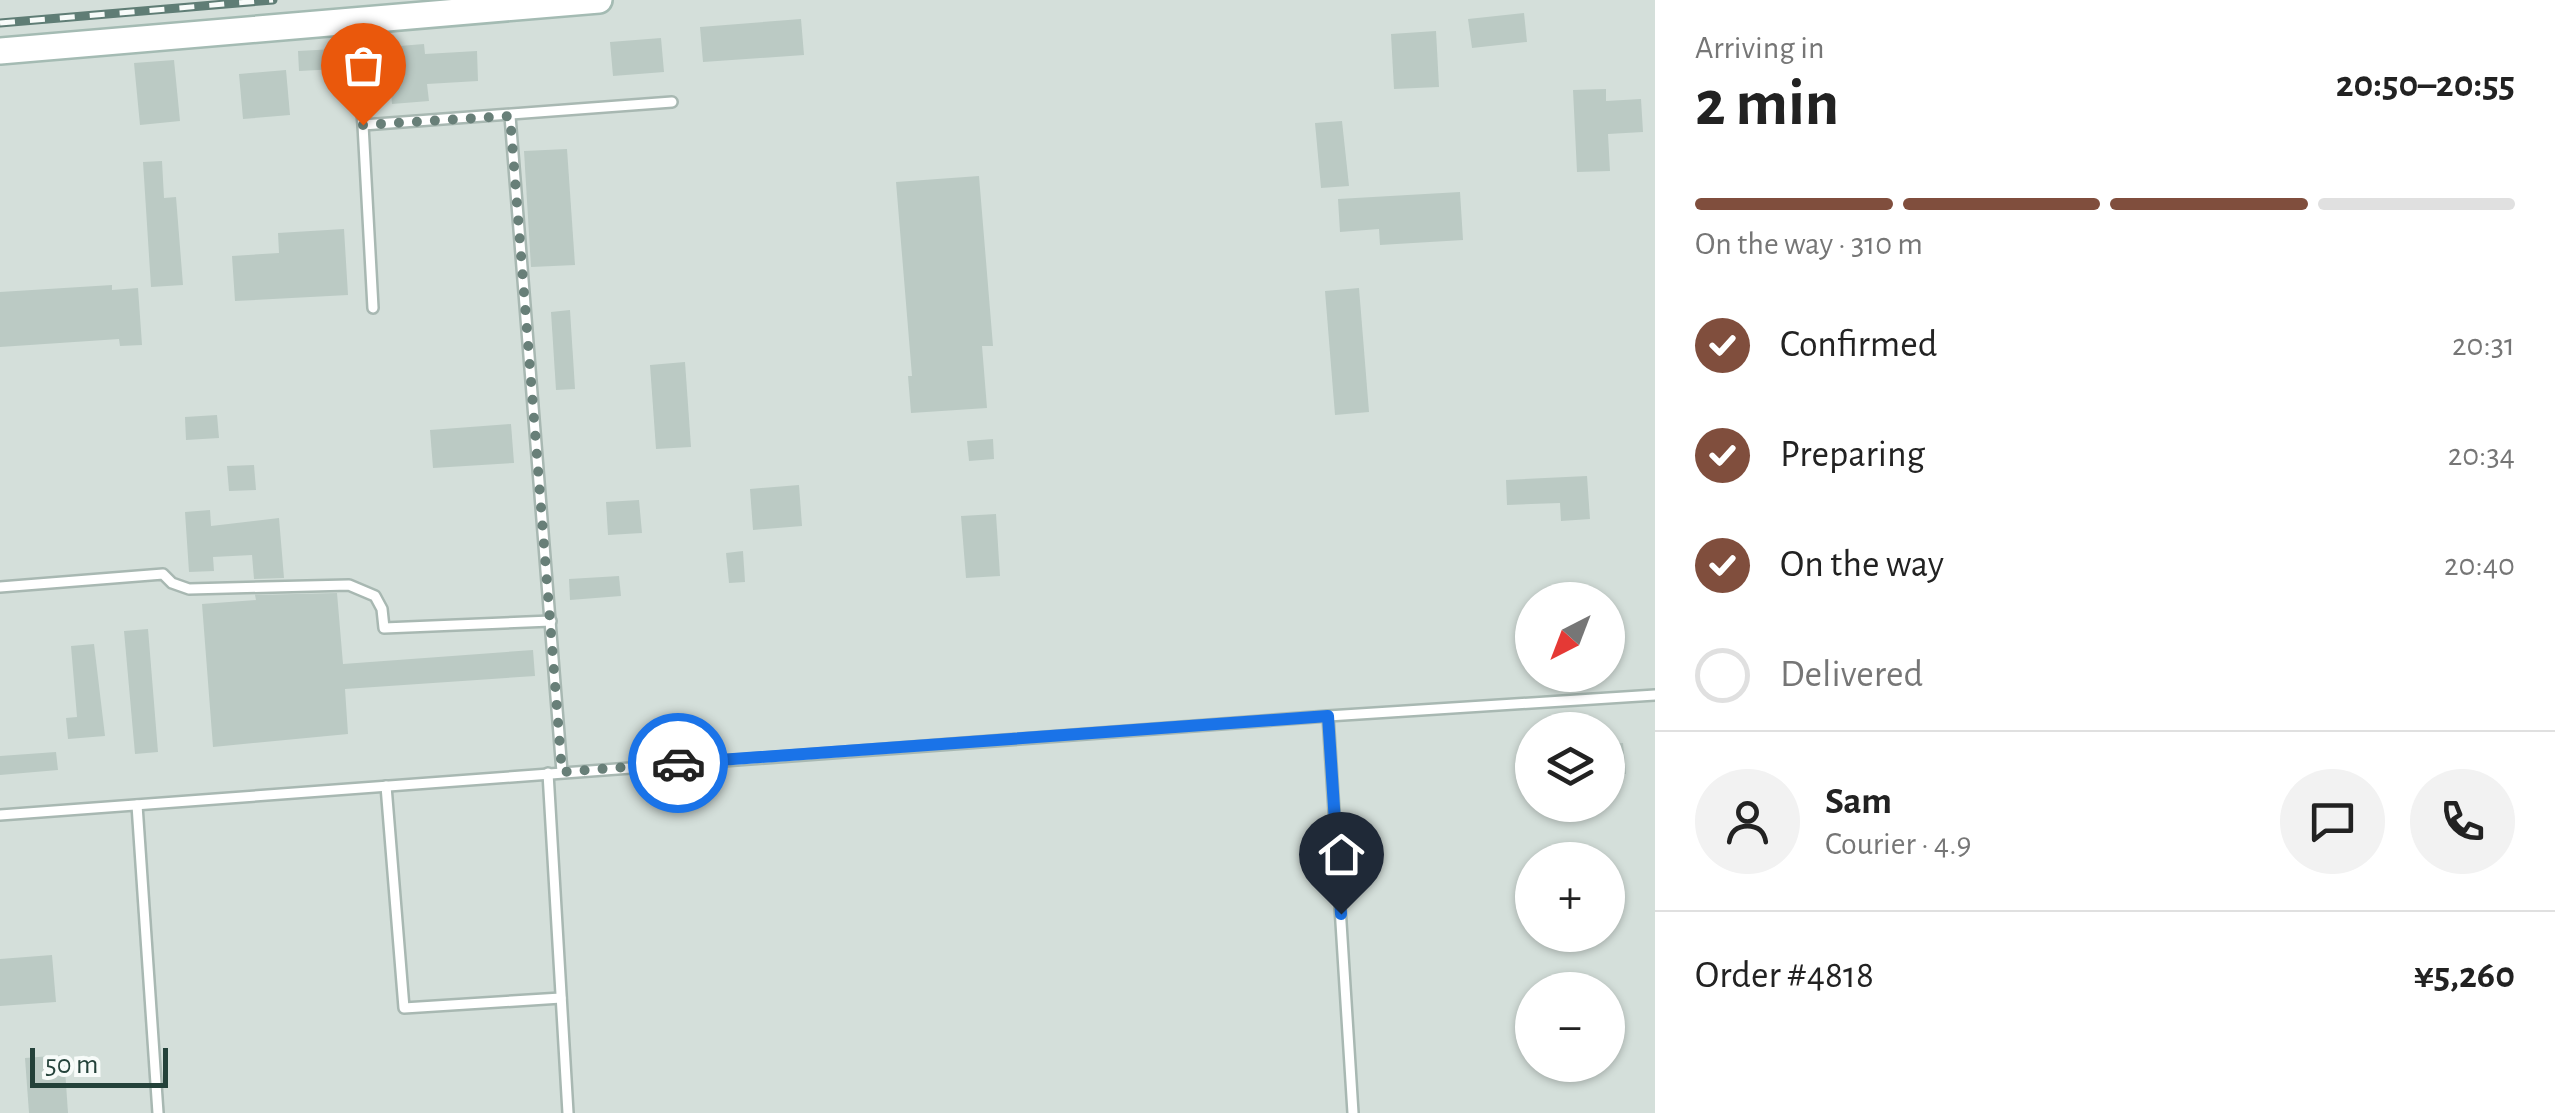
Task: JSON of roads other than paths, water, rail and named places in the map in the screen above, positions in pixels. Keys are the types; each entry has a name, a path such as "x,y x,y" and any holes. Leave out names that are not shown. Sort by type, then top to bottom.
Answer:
{"street":[{"path":"0,51 600,0"}],"lane":[{"path":"353,19 363,125 372,308"},
{"path":"363,125 672,102"},
{"path":"510,116 562,772"},
{"path":"0,587 163,574 172,584 190,589 348,585 375,596 382,609 384,628 550,622"},
{"path":"0,815 1655,695"},
{"path":"1328,716 1353,1113"},
{"path":"548,773 568,1113"},
{"path":"386,786 404,1008 561,998"},
{"path":"137,805 158,1113"}],"railway":[{"path":"0,23 273,0"}]}
